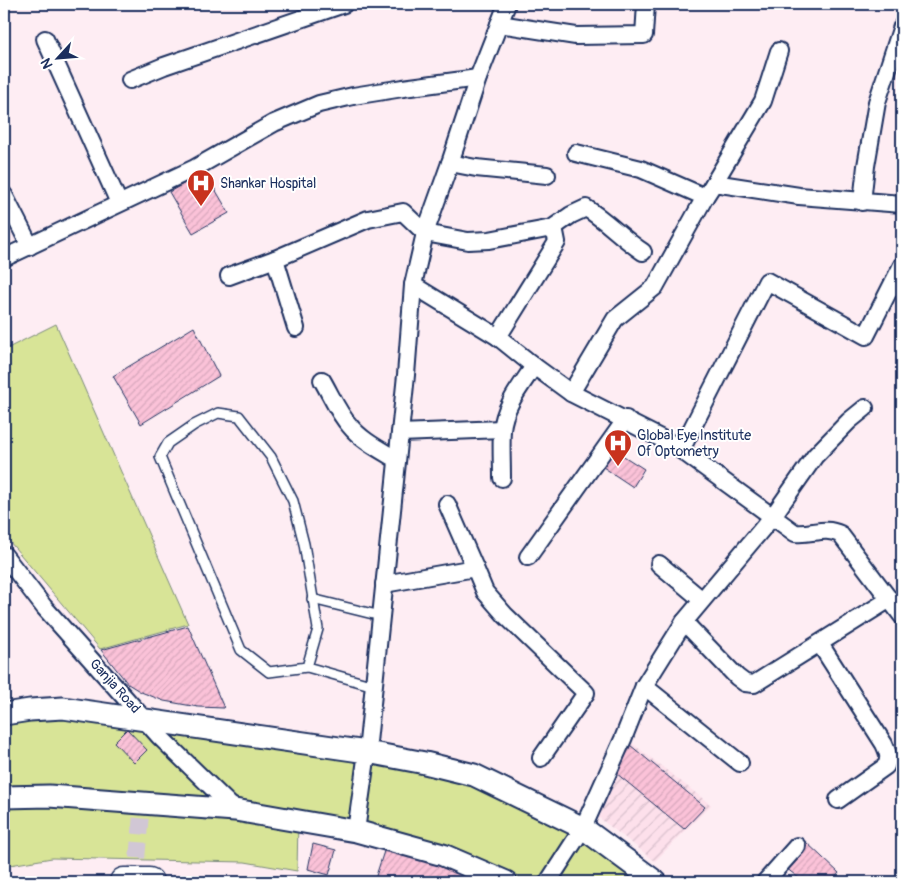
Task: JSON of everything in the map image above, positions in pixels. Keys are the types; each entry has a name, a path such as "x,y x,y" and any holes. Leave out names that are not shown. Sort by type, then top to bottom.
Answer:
{"highway":[{"path":"124,882 149,882"}],"street":[{"path":"130,80 164,66 344,4"},
{"path":"356,831 374,686 413,285 424,233 450,163 478,78 507,4"},
{"path":"499,24 576,36 644,35 646,4"},
{"path":"862,202 877,102 901,37"},
{"path":"45,40 119,204"},
{"path":"572,393 615,319 655,287 763,101 779,50"},
{"path":"4,258 195,168 274,123 319,104 353,96 478,78"},
{"path":"576,153 641,169 710,190 902,204"},
{"path":"450,163 476,168 547,175"},
{"path":"4,195 30,246"},
{"path":"551,230 571,215 586,208 626,241 643,252"},
{"path":"229,276 275,259 368,219 388,214 403,212 424,233 468,241 489,240 547,229 555,232 557,242 498,337"},
{"path":"275,259 296,328"},
{"path":"682,450 766,281 866,336 902,265"},
{"path":"413,285 498,337 572,393 626,419 682,450 795,533 805,534 832,530 840,534 902,616"},
{"path":"502,478 502,429 505,415 512,398 534,366"},
{"path":"322,380 339,411 359,436 397,460"},
{"path":"548,882 583,828 623,739 644,686 684,622 773,516 815,456 849,421 865,408"},
{"path":"528,557 626,419"},
{"path":"400,432 502,429"},
{"path":"447,504 486,592 504,615 586,693 541,758"},
{"name":"Ganjia Road","path":"4,555 44,607 146,721 235,810"},
{"path":"659,564 702,600"},
{"path":"384,584 476,568"},
{"path":"684,622 737,677 745,683 754,684 765,679 890,599"},
{"path":"820,644 889,754 886,766 838,800"},
{"path":"644,686 740,764"},
{"path":"4,714 63,708 367,752 474,775 583,828 656,882"},
{"path":"4,797 49,796 235,810 356,831 443,855 506,882"},
{"path":"765,882 797,846"}],"lane":[{"path":"307,667 318,629 304,544 293,501 271,457 239,416 218,413 194,425 168,443 160,457 241,650 269,672 307,667 374,686"},
{"path":"312,599 381,616"}],"shaded area":[{"path":"628,740 711,805 655,861 594,814"}],"green space":[{"path":"56,324 188,624 100,649 4,535 4,350"},
{"path":"30,710 368,753 425,763 583,828 547,882 510,882 298,821 297,871 245,862 52,858 4,866 4,714"},
{"path":"584,840 641,882 560,882"}],"building":[{"path":"205,172 229,213 193,233 169,192"},
{"path":"194,327 219,376 141,424 113,376"},
{"path":"608,446 644,469 633,487 597,463"},
{"path":"188,626 224,708 198,707 164,701 141,692 128,684 101,650"},
{"path":"127,729 147,750 134,763 114,742"},
{"path":"630,745 705,807 684,829 616,773"},
{"path":"806,842 839,873 831,882 804,882 786,868"},
{"path":"313,844 336,850 329,875 308,869"},
{"path":"386,845 480,882 374,882"}],"tunnel":[{"path":"135,882 142,803"}],"place":[{"name":"Shankar Hospital","path":"201,207"},
{"name":"Global Eye Institute Of Optometry","path":"618,467"}]}
